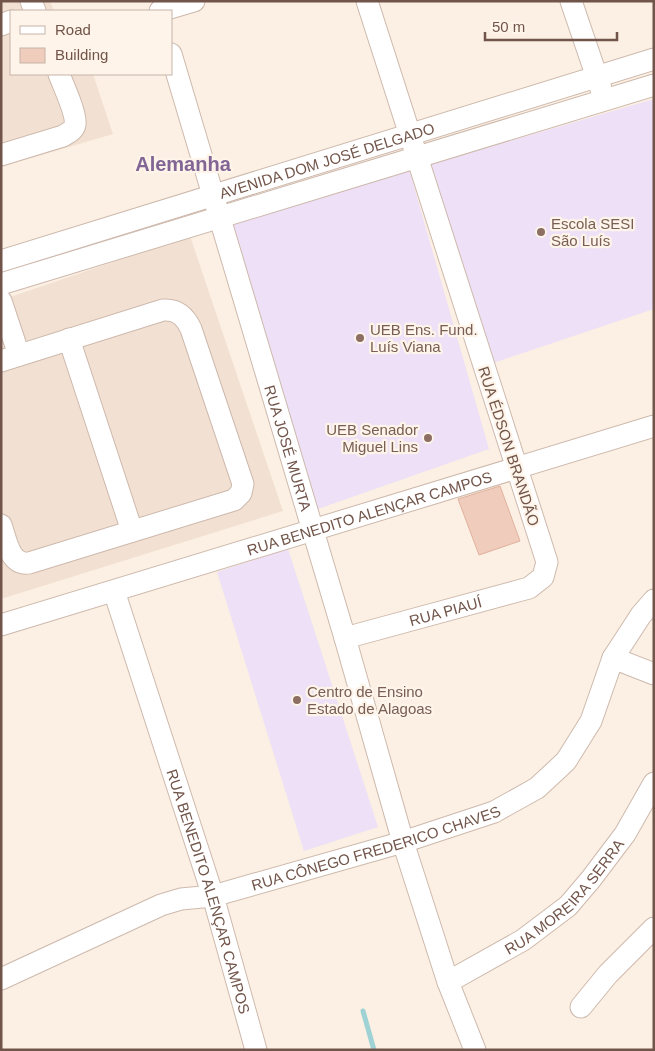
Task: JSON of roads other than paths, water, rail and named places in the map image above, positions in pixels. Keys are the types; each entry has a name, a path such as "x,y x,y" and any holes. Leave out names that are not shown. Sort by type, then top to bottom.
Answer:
{"street":[{"path":"163,10 194,1"},
{"name":"RUA ÉDSON BRANDÃO","path":"366,1 546,562 543,577"},
{"path":"571,1 604,100"},
{"name":"RUA JOSÉ MURTA","path":"172,57 314,530 403,842 448,982 475,1050"},
{"name":"AVENIDA DOM JOSÉ DELGADO","path":"1,261 654,59"},
{"path":"1,155 64,136 72,130 75,122 73,113 58,75"},
{"name":"AVENIDA DOM JOSÉ DELGADO","path":"1,284 654,85"},
{"path":"1,301 10,358 163,310 171,310 183,316 191,329 241,478 243,490 234,500 24,564 12,555 1,525"},
{"path":"69,339 132,531"},
{"name":"RUA BENEDITO ALENÇAR CAMPOS","path":"1,626 654,426"},
{"name":"RUA PIAUÍ","path":"345,638 529,588 543,577"},
{"name":"RUA BENEDITO ALENÇAR CAMPOS","path":"114,591 214,896 256,1050"},
{"name":"RUA CÔNEGO FREDERICO CHAVES","path":"1,978 161,905 181,899 214,896 403,842 494,812 537,788 566,761 590,721 613,658 641,614 654,600"},
{"path":"613,658 654,674"},
{"name":"RUA MOREIRA SERRA","path":"448,982 523,940 568,906 625,834 654,783"},
{"path":"581,1007 608,974 654,928"}],"waterway":[{"path":"363,1011 374,1050"}],"place":[{"name":"Escola SESI São Luís","path":"541,232"},
{"name":"UEB Ens. Fund. Luís Viana","path":"360,338"},
{"name":"UEB Senador Miguel Lins","path":"428,438"},
{"name":"Centro de Ensino Estado de Alagoas","path":"297,700"}],"district":[{"name":"Alemanha","path":"183,164"}]}
